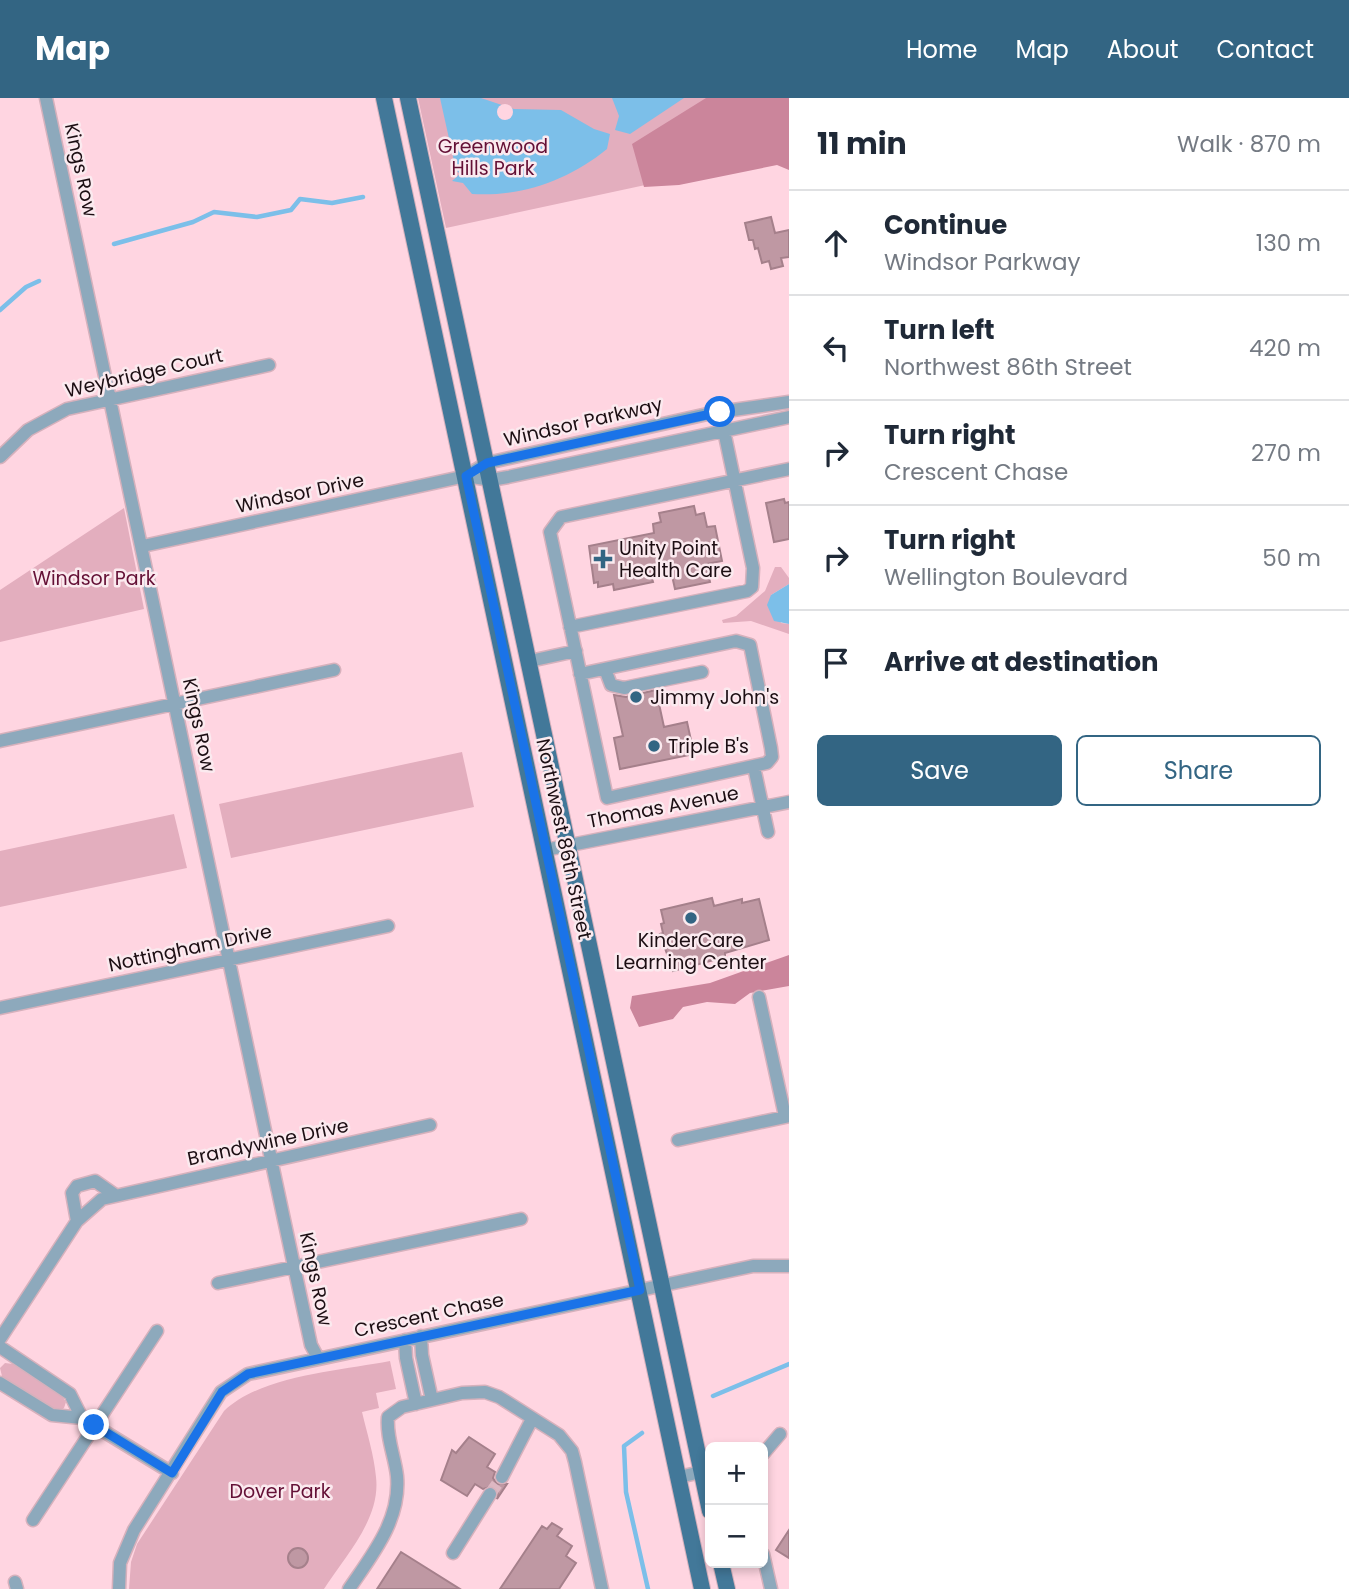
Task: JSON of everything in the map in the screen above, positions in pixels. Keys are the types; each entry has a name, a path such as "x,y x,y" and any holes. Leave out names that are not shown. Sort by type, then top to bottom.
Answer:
{"main road":[{"name":"Northwest 86th Street","path":"384,98 702,1589"},
{"name":"Northwest 86th Street","path":"408,98 663,1284 705,1467"},
{"path":"723,1568 727,1589"}],"street":[{"name":"Kings Row","path":"46,98 271,1162 311,1345 318,1358"},
{"name":"Weybridge Court","path":"0,457 28,430 67,409 269,365"},
{"name":"Windsor Parkway","path":"466,476 487,463 720,412 789,402"},
{"path":"570,627 747,591 754,579 720,412"},
{"name":"Windsor Parkway","path":"466,476 491,480 789,417"},
{"path":"580,674 737,641 750,645 771,748 772,757 767,763 607,798 580,674 550,531 561,517 789,469"},
{"name":"Windsor Drive","path":"142,546 466,476"},
{"path":"530,661 576,651"},
{"path":"605,669 611,685 624,688 702,672"},
{"path":"0,741 334,670"},
{"path":"754,767 768,832"},
{"name":"Thomas Avenue","path":"545,850 789,802"},
{"name":"Nottingham Drive","path":"0,1008 388,926"},
{"path":"678,1140 787,1116 759,998"},
{"name":"Brandywine Drive","path":"0,1339 77,1221 91,1206 115,1195 430,1125"},
{"path":"77,1221 72,1193 77,1186 95,1181 115,1195"},
{"path":"218,1283 521,1219"},
{"name":"Crescent Chase","path":"119,1589 120,1563 125,1548 222,1392 234,1382 265,1369 663,1284 753,1266 789,1266"},
{"path":"33,1520 157,1332"},
{"path":"421,1336 422,1355 432,1400"},
{"path":"405,1340 406,1359 416,1404"},
{"path":"0,1347 70,1394 82,1418"},
{"path":"0,1383 52,1415 82,1418 172,1473"},
{"path":"349,1589 383,1538 397,1500 397,1478 388,1417 393,1411 416,1404 485,1392 499,1397 559,1435 572,1451 602,1589"},
{"path":"502,1477 532,1419"},
{"path":"768,1448 780,1434"},
{"path":"679,1477 705,1471"},
{"path":"453,1553 490,1494"},
{"path":"766,1568 771,1589"}],"green space":[{"name":"Greenwood Hills Park","path":"418,98 789,98 789,154 446,228"},
{"name":"Windsor Park","path":"124,508 144,609 0,642 0,590"},
{"path":"775,567 781,567 789,578 789,584 771,595 781,623 789,624 789,634 751,621 723,623 722,620 736,616 765,591"},
{"path":"462,752 474,807 231,858 219,804"},
{"path":"174,814 187,868 0,907 0,851"},
{"name":"Dover Park","path":"390,1361 396,1389 376,1393 379,1408 362,1412 376,1477 373,1508 360,1536 324,1589 129,1589 131,1562 137,1544 224,1411 259,1389 280,1382"},
{"path":"5,1363 13,1364 62,1396 66,1402 64,1408 59,1412 3,1380 0,1368"}],"shaded area":[{"path":"706,98 789,98 789,170 777,165 679,185 644,187 632,144"},
{"path":"789,955 789,986 750,993 735,1004 707,1002 683,1007 673,1019 639,1027 630,1008 632,996 710,983"}],"water":[{"path":"440,98 481,98 514,109 561,110 594,129 610,134 607,149 577,170 544,184 509,193 472,194 463,183 452,181 460,174 456,170"},
{"path":"612,98 684,98 630,134 615,130 619,116"},
{"path":"789,584 789,624 774,621 767,605 771,595"}],"pier":[{"path":"502,104 508,104 513,112 511,118 502,120 497,115 497,109"}],"building":[{"path":"771,217 775,233 789,230 789,257 781,258 783,266 771,269 769,261 762,263 758,248 755,249 753,240 749,240 745,223"},
{"path":"784,499 785,503 789,502 789,539 774,542 766,503"},
{"path":"694,506 696,515 704,513 707,527 715,526 722,561 706,564 710,582 675,589 671,571 651,575 653,582 614,590 613,584 598,587 598,582 594,583 589,546 654,533 653,524 661,522 659,513"},
{"path":"656,690 664,727 687,722 694,754 620,769 614,738 623,736 614,695 626,697"},
{"path":"712,898 714,906 742,899 742,903 759,899 769,940 725,953 725,957 673,971 660,934 663,933 661,924 664,923 661,910"},
{"path":"469,1437 495,1454 487,1467 495,1472 493,1478 497,1484 507,1484 497,1499 498,1491 494,1486 483,1489 475,1484 467,1496 441,1480 452,1450 456,1453"},
{"path":"552,1523 562,1529 557,1536 572,1546 566,1556 576,1563 559,1589 500,1589 542,1526 547,1529"},
{"path":"789,1530 789,1558 776,1550"},
{"path":"298,1548 305,1551 308,1558 305,1565 298,1568 291,1565 288,1558 291,1551"},
{"path":"401,1552 460,1589 377,1589"}],"waterway":[{"path":"114,244 193,222 214,212 257,217 291,210 300,199 332,203 363,197"},
{"path":"0,310 26,287 39,281"},
{"path":"713,1396 789,1364"},
{"path":"642,1433 624,1446 626,1492 648,1589"}],"tunnel":[{"path":"490,1494 502,1477"}],"place":[{"name":"Unity Point Health Care","path":"603,559"},
{"name":"Jimmy John's","path":"636,697"},
{"name":"Triple B's","path":"654,746"},
{"name":"KinderCare Learning Center","path":"691,918"}],"route":[{"path":"94,1425 172,1473 222,1392 248,1374 640,1290 466,476 487,463 720,412"}]}
